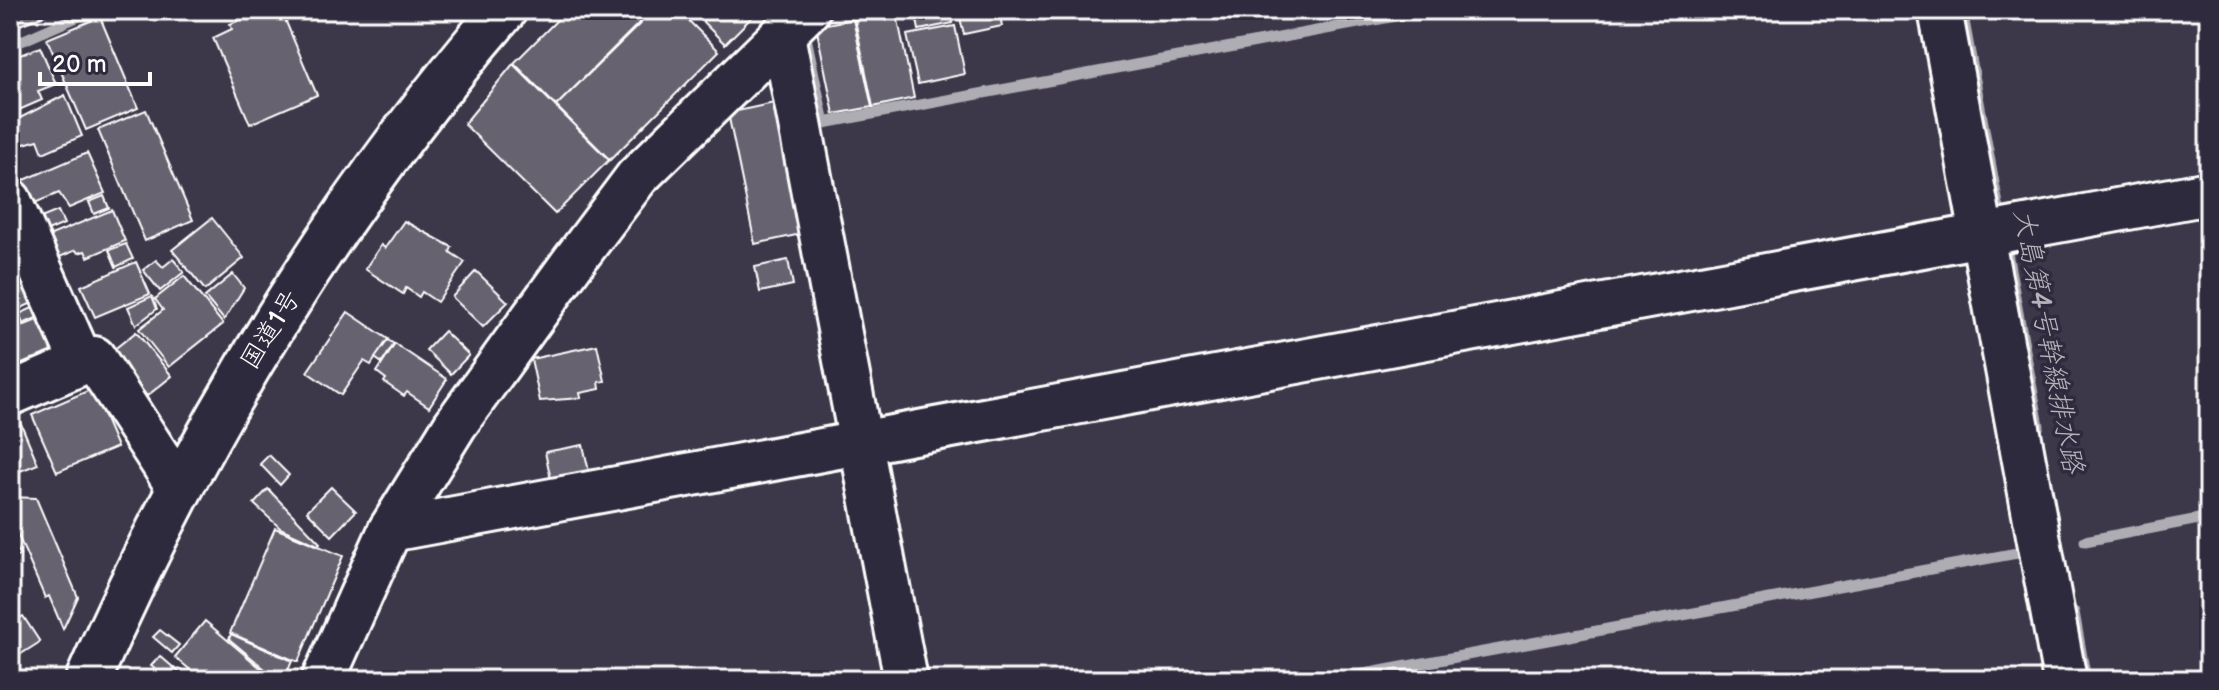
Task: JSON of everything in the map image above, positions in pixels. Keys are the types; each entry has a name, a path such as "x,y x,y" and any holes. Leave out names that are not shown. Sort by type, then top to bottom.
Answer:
{"highway":[{"name":"国道1号","path":"88,680 178,487 265,338 398,140 504,10"}],"street":[{"path":"1940,10 1998,232 2065,680"},
{"path":"792,20 861,443 906,680"},
{"path":"323,680 390,530 455,425 637,177 792,20"},
{"path":"390,530 2209,193"},
{"path":"10,201 82,363"},
{"path":"10,394 94,358 178,487"}],"building":[{"path":"10,10 57,10 10,29"},
{"path":"264,10 281,10 317,95 250,124 213,38 232,29 230,24"},
{"path":"567,10 652,10 556,106 514,63"},
{"path":"654,10 678,10 719,51 610,160 556,106"},
{"path":"691,10 747,10 753,16 725,44"},
{"path":"853,10 896,10 914,98 873,107"},
{"path":"915,10 950,10 953,23 919,30"},
{"path":"958,10 999,10 1002,26 964,34"},
{"path":"100,17 138,108 86,130 47,39"},
{"path":"853,19 872,107 834,114 816,26"},
{"path":"955,26 965,74 918,84 907,35"},
{"path":"40,47 56,84 38,91 42,100 12,113 10,59"},
{"path":"513,64 609,160 555,214 464,124"},
{"path":"65,95 82,136 43,153 38,140 10,148 10,123"},
{"path":"774,103 801,234 755,244 728,113"},
{"path":"146,110 193,220 145,241 98,130"},
{"path":"87,153 105,193 69,208 59,193 32,204 22,181"},
{"path":"104,196 109,208 94,214 89,202"},
{"path":"112,210 125,241 88,257 85,251 78,253 76,250 55,259 46,237"},
{"path":"58,211 64,224 41,234 36,220"},
{"path":"212,218 244,258 205,290 172,250"},
{"path":"404,221 452,247 450,252 465,262 437,302 422,292 419,297 406,288 403,294 365,269 381,245 385,248"},
{"path":"126,244 133,259 116,267 109,250"},
{"path":"173,259 184,272 160,291 143,270 156,260 163,267"},
{"path":"788,260 793,285 760,292 755,267"},
{"path":"19,261 37,301 10,313 10,265"},
{"path":"136,262 150,294 95,317 81,286"},
{"path":"476,271 508,302 483,327 452,297"},
{"path":"233,274 244,288 224,320 205,297"},
{"path":"184,276 223,324 169,367 139,329 163,310 155,299"},
{"path":"152,296 157,309 136,325 128,307"},
{"path":"37,306 41,316 23,324 19,314"},
{"path":"348,312 388,339 371,365 364,361 341,395 307,372"},
{"path":"42,318 55,350 51,352 53,357 39,363 37,358 32,359 34,364 10,374 10,331"},
{"path":"444,331 469,355 451,374 426,350"},
{"path":"136,332 172,376 147,396 112,351"},
{"path":"388,340 394,344 382,363 375,358"},
{"path":"395,344 447,379 429,407 407,392 404,396 384,382 386,379 377,372"},
{"path":"597,345 605,381 599,382 600,389 580,393 581,398 540,401 531,359"},
{"path":"92,389 117,447 57,472 32,415"},
{"path":"16,412 38,464 10,475 10,415"},
{"path":"583,445 590,476 552,484 545,452"},
{"path":"269,455 289,475 280,485 260,464"},
{"path":"331,487 356,511 332,536 307,511"},
{"path":"268,489 320,543 318,545 280,528 254,504"},
{"path":"10,497 36,498 78,597 63,629 49,596 45,598 10,517"},
{"path":"275,528 343,556 298,662 230,633"},
{"path":"10,535 20,555 13,559 16,564 10,567"},
{"path":"23,616 40,642 10,661 10,624"},
{"path":"205,621 275,680 202,680 175,657"},
{"path":"160,630 179,645 172,653 153,637"},
{"path":"231,634 292,661 284,680 278,680 229,639"},
{"path":"160,656 188,680 168,680 151,666"}],"waterway":[{"path":"10,46 93,10"},
{"path":"807,42 824,123 1428,10"},
{"name":"大島第4号幹線排水路","path":"1962,10 2039,426"},
{"path":"2085,541 2209,517"},
{"path":"1332,680 2028,551"},
{"name":"大島第4号幹線排水路","path":"2074,612 2086,680"}]}
